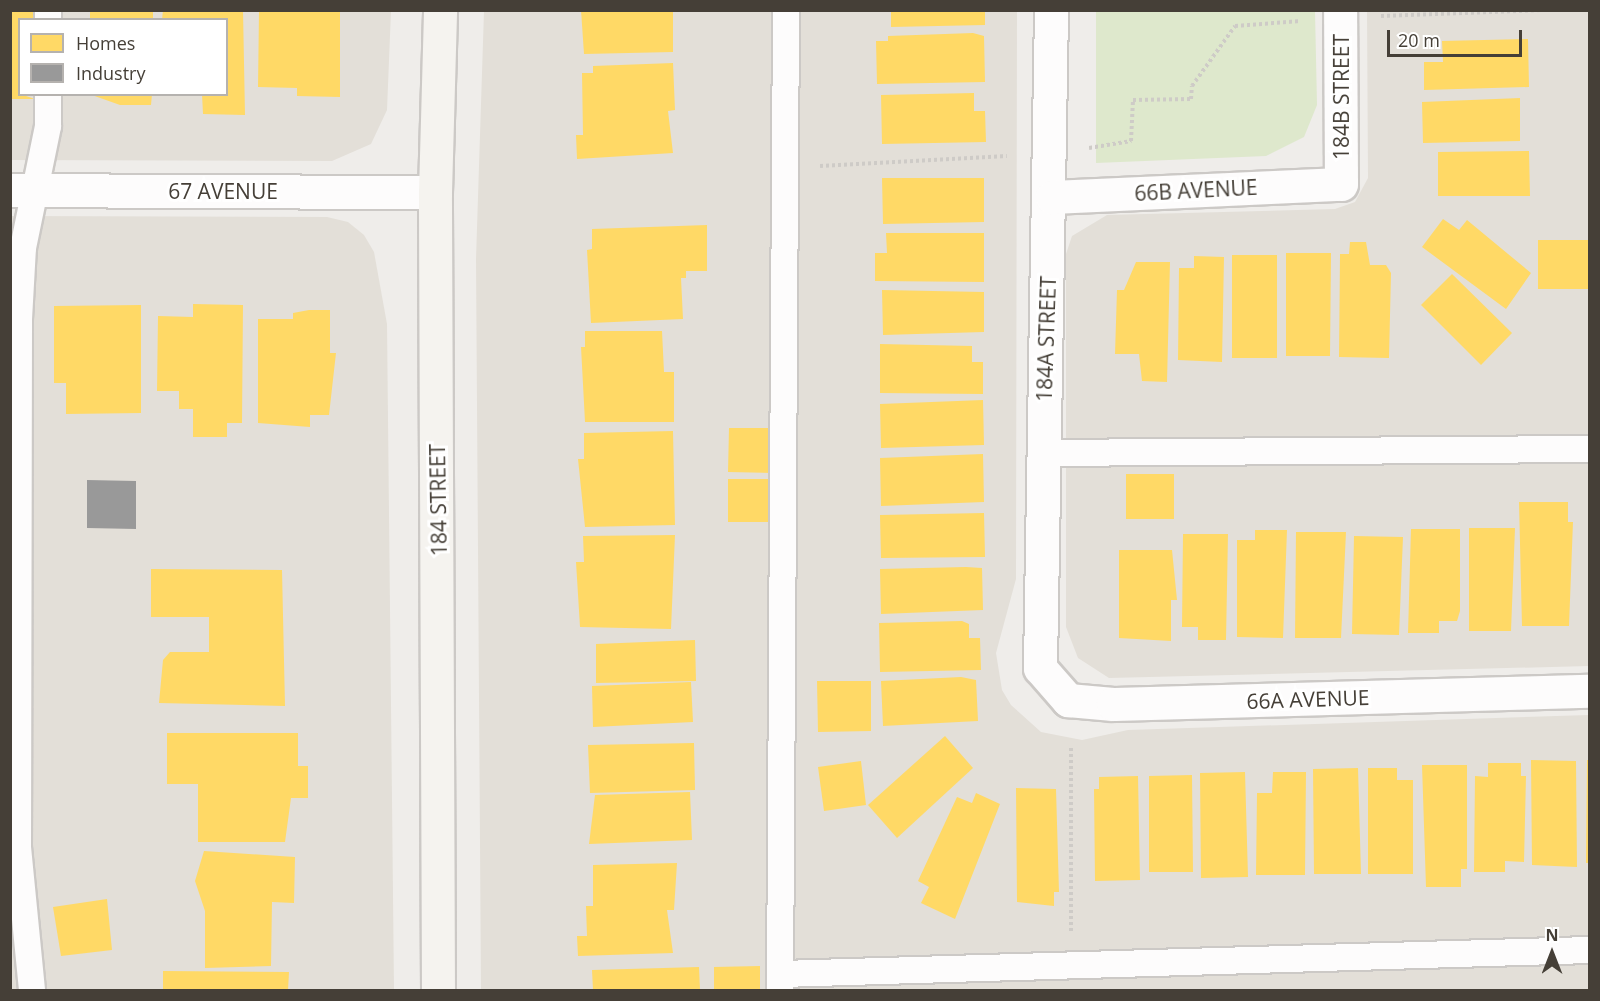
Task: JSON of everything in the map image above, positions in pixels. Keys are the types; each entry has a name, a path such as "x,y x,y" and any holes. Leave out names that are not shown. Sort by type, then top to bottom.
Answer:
{"main road":[{"name":"184 STREET","path":"438,990 435,192 440,10"}],"street":[{"name":"184A STREET","path":"1040,668 1041,453 1052,197 1051,10"},
{"name":"184B STREET","path":"1341,184 1356,13"},
{"name":"66B AVENUE","path":"1052,197 1341,184"},
{"name":"67 AVENUE","path":"22,190 435,192"},
{"name":"66A AVENUE","path":"1040,668 1068,699 1113,704 1590,691"}],"lane":[{"path":"786,10 781,982 1590,950"},
{"path":"33,990 18,848 19,319 22,190 48,126 48,96"},
{"path":"1041,453 1590,449"}],"path":[{"path":"1356,13 1542,10"},
{"path":"1084,152 1131,141 1133,100 1191,99 1192,86 1235,26 1309,20"},
{"path":"810,167 1011,156"},
{"path":"1071,748 1071,940"}],"shaded area":[{"path":"11,11 391,11 387,110 371,144 332,161 11,160"},
{"path":"484,11 1017,11 1016,579 996,653 1002,690 1011,705 1041,732 1082,740 1128,730 1589,715 1589,990 481,990 476,259"},
{"path":"1367,11 1589,11 1589,666 1109,678 1078,658 1066,627 1066,254 1072,236 1107,215 1335,209 1355,202 1368,178"},
{"path":"11,216 327,217 348,222 364,235 374,252 387,324 394,990 11,990"}],"green space":[{"path":"1096,11 1315,11 1317,105 1304,137 1266,156 1096,163"}],"building: Homes":[{"path":"10,10 33,10 34,18 18,18 18,96 35,99 10,99"},
{"path":"90,10 153,10 153,18 90,18"},
{"path":"163,10 243,10 245,115 203,114 202,96 228,96 228,18 162,18"},
{"path":"259,10 340,10 340,97 297,96 297,88 258,87"},
{"path":"581,10 673,10 673,52 584,54"},
{"path":"891,10 985,10 985,25 891,27"},
{"path":"973,33 984,36 985,82 877,84 876,41 888,41 888,36"},
{"path":"1528,39 1529,87 1424,90 1424,62 1443,62 1442,41"},
{"path":"673,63 675,110 668,111 673,153 577,159 576,135 583,135 582,73 593,73 593,66"},
{"path":"974,93 974,111 985,111 986,142 882,144 881,95"},
{"path":"95,96 152,96 151,105 120,105"},
{"path":"1520,98 1520,141 1423,143 1422,102"},
{"path":"1529,151 1530,196 1438,196 1438,152"},
{"path":"882,178 984,178 984,222 883,224"},
{"path":"1443,219 1459,230 1467,220 1531,273 1506,309 1422,247"},
{"path":"707,225 707,271 686,271 686,278 681,278 683,319 591,323 587,250 592,249 592,229"},
{"path":"886,233 984,233 984,282 875,281 875,253 887,253"},
{"path":"1538,240 1589,240 1589,289 1538,289"},
{"path":"1350,242 1366,242 1370,265 1386,265 1391,273 1389,358 1339,357 1340,254 1349,254"},
{"path":"1286,253 1331,253 1330,356 1286,356"},
{"path":"1232,255 1277,255 1277,358 1232,358"},
{"path":"1194,256 1224,257 1222,362 1178,360 1179,268 1194,268"},
{"path":"1136,262 1170,262 1167,382 1142,381 1139,354 1115,354 1117,290 1124,290"},
{"path":"1452,274 1512,333 1481,365 1421,305"},
{"path":"882,290 984,292 984,332 883,335"},
{"path":"193,304 243,305 242,423 227,423 227,437 193,437 193,409 179,409 179,391 157,391 158,316 193,317"},
{"path":"141,305 141,413 66,414 66,383 54,383 54,306"},
{"path":"330,310 330,353 336,353 329,415 310,415 310,427 258,423 258,319 293,319 293,313"},
{"path":"585,331 662,331 664,372 674,372 674,422 585,422 581,347 585,347"},
{"path":"880,344 972,346 972,362 983,362 983,394 880,393"},
{"path":"983,400 984,445 881,448 880,404"},
{"path":"729,428 773,428 772,473 728,472"},
{"path":"673,431 675,525 585,527 578,459 584,459 584,433"},
{"path":"983,454 984,502 881,506 880,458"},
{"path":"1126,474 1174,474 1174,519 1126,519"},
{"path":"728,479 771,479 771,522 728,522"},
{"path":"1519,502 1568,502 1568,522 1573,522 1569,626 1522,626"},
{"path":"984,513 985,557 881,558 880,515"},
{"path":"1469,528 1515,528 1511,631 1469,631"},
{"path":"1411,529 1460,529 1460,611 1457,621 1439,621 1439,633 1408,633"},
{"path":"1255,530 1287,530 1283,638 1237,637 1237,540 1255,540"},
{"path":"1296,532 1346,532 1341,638 1295,638"},
{"path":"1183,534 1228,534 1226,640 1198,640 1198,627 1182,627"},
{"path":"675,535 671,629 580,627 576,562 584,562 583,536"},
{"path":"1354,536 1403,537 1399,635 1352,634"},
{"path":"1119,550 1172,550 1177,600 1171,600 1171,641 1119,638"},
{"path":"982,568 983,610 881,614 880,569"},
{"path":"151,569 282,570 285,706 159,703 163,660 170,652 209,652 209,617 151,617"},
{"path":"962,621 969,624 969,638 980,638 981,670 880,672 879,623"},
{"path":"695,640 696,681 596,683 596,644"},
{"path":"961,677 976,680 978,721 883,726 881,681"},
{"path":"817,681 871,681 871,731 818,732"},
{"path":"691,682 693,722 593,727 592,686"},
{"path":"167,733 298,733 298,766 308,766 308,798 291,798 285,842 198,842 198,784 167,784"},
{"path":"945,736 973,768 897,838 868,805"},
{"path":"694,743 695,790 590,793 588,745"},
{"path":"1531,760 1576,761 1577,867 1532,865"},
{"path":"1587,760 1590,760 1590,863 1586,863"},
{"path":"861,761 866,805 824,811 818,767"},
{"path":"1488,763 1521,763 1521,776 1526,776 1524,862 1505,861 1505,872 1474,872 1475,776 1488,777"},
{"path":"1422,765 1467,765 1467,869 1461,869 1461,887 1426,887"},
{"path":"1358,768 1361,874 1314,874 1313,769"},
{"path":"1368,768 1397,768 1397,780 1413,780 1413,874 1368,874"},
{"path":"1245,772 1248,877 1201,878 1200,773"},
{"path":"1273,772 1306,772 1305,875 1256,875 1257,793 1272,793"},
{"path":"1192,775 1193,872 1149,872 1149,776"},
{"path":"1138,776 1140,880 1095,881 1094,789 1099,789 1099,777"},
{"path":"1016,788 1056,789 1059,892 1054,892 1054,906 1017,902"},
{"path":"690,792 692,840 589,844 595,795"},
{"path":"976,793 1000,804 955,919 921,903 929,887 918,881 957,797 972,803"},
{"path":"204,851 295,857 294,903 272,902 271,966 205,968 205,911 195,881"},
{"path":"677,863 674,910 667,910 673,953 578,956 577,936 587,936 586,906 593,906 593,865"},
{"path":"107,899 112,950 61,956 53,907"},
{"path":"760,966 760,990 714,990 714,967"},
{"path":"699,967 700,990 593,990 592,970"},
{"path":"163,971 289,972 288,990 163,990"}],"building: Industry":[{"path":"87,480 136,481 136,529 87,528"}]}
